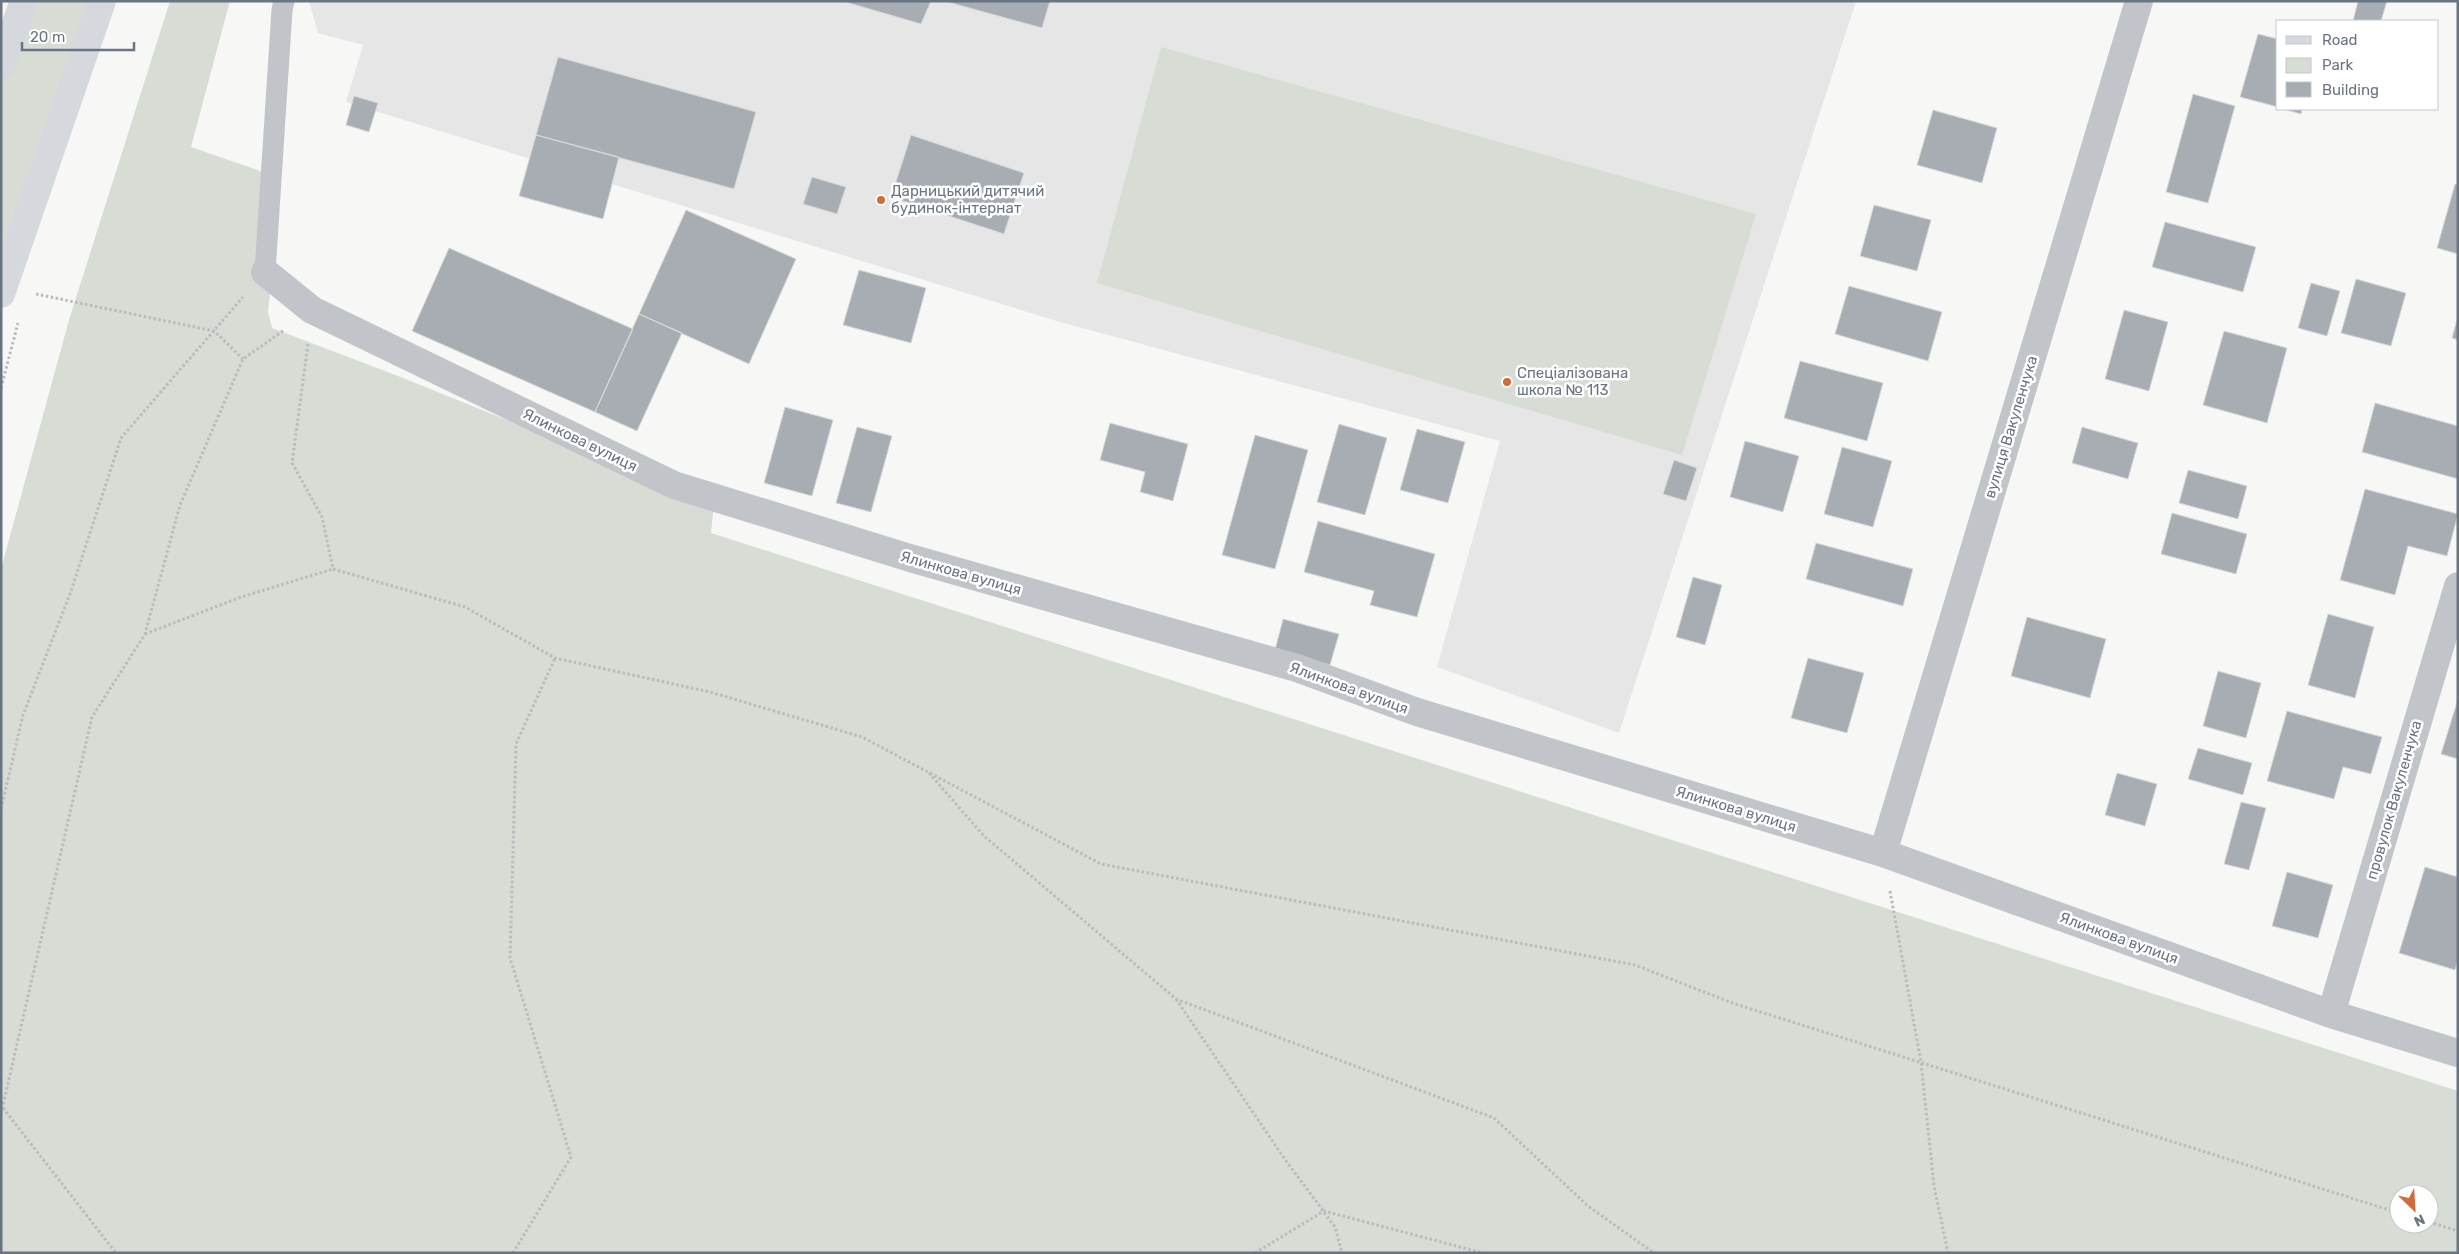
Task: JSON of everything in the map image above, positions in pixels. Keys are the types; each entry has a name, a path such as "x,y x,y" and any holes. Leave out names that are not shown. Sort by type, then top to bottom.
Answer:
{"main road":[{"path":"1,66 24,1"},
{"path":"1,294 102,1"}],"street":[{"name":"вулиця Вакуленчука","path":"1883,853 2139,1"},
{"name":"Ялинкова вулиця","path":"265,272 312,310 674,485 910,558 1297,668 1417,712 1883,853 2331,1014 2458,1053"},
{"name":"провулок Вакуленчука","path":"2331,1014 2458,586"}],"lane":[{"path":"265,272 284,1"}],"path":[{"path":"1,809 23,716 70,594 121,438 265,272"},
{"path":"35,294 214,331 243,359"},
{"path":"1,1114 92,717 145,634 180,505 243,359 312,310"},
{"path":"312,310 292,462 322,517 333,569"},
{"path":"145,634 241,597 333,569 465,607 555,658 710,692 862,737 1101,864 1635,965 1735,1004 2389,1210"},
{"path":"513,1253 571,1157 510,958 516,744 555,658"},
{"path":"927,771 984,836 1176,999 1279,1150 1335,1227 1342,1253"},
{"path":"1883,853 1921,1062 1934,1186 1948,1253"},
{"path":"1176,999 1494,1118 1588,1206 1654,1253"},
{"path":"3,1108 116,1253"},
{"path":"1254,1253 1324,1211 1483,1253"},
{"path":"2439,1225 2458,1231"}],"shaded area":[{"name":"Спеціалізована школа № 113","path":"309,1 1856,1 1619,733 1437,667 1500,441 1060,322 346,102 363,45 318,33"}],"green space":[{"path":"24,1 102,1 1,294 1,65"},
{"path":"170,1 230,1 191,147 281,178 268,312 272,328 398,376 714,504 711,533 2458,1091 2458,1253 1,1253 1,569 69,320"},
{"path":"1161,47 1756,214 1682,455 1097,283"}],"building":[{"path":"842,1 931,1 921,24"},
{"path":"944,1 1050,1 1042,28"},
{"path":"2358,1 2387,1 2381,20 2353,20"},
{"path":"2258,34 2276,38 2276,106 2240,97"},
{"path":"558,57 756,112 734,189 536,135"},
{"path":"2193,94 2235,106 2208,203 2166,192"},
{"path":"354,96 378,103 369,132 346,125"},
{"path":"1933,110 1997,128 1982,183 1917,165"},
{"path":"2287,110 2302,110 2301,114"},
{"path":"536,135 619,157 603,219 519,196"},
{"path":"911,135 1024,173 1004,234 891,197"},
{"path":"812,177 846,187 837,214 803,204"},
{"path":"2455,184 2458,185 2458,254 2437,248"},
{"path":"1874,205 1931,220 1917,271 1860,256"},
{"path":"686,210 796,259 749,364 639,314"},
{"path":"2165,222 2256,247 2243,292 2152,267"},
{"path":"449,248 633,329 595,412 412,331"},
{"path":"859,270 926,288 911,343 843,325"},
{"path":"2356,279 2406,293 2391,346 2341,333"},
{"path":"2311,283 2340,291 2327,336 2298,328"},
{"path":"1849,286 1942,312 1928,361 1835,334"},
{"path":"2124,310 2168,322 2149,391 2105,379"},
{"path":"639,314 682,333 637,431 595,412"},
{"path":"2458,316 2458,340 2452,338"},
{"path":"2224,331 2287,348 2267,423 2203,405"},
{"path":"1800,361 1883,383 1867,441 1784,418"},
{"path":"2375,403 2458,426 2458,479 2362,452"},
{"path":"785,407 833,420 812,496 764,483"},
{"path":"1110,423 1188,444 1173,501 1140,492 1145,472 1100,460"},
{"path":"1339,424 1387,438 1365,515 1317,502"},
{"path":"857,427 892,436 871,512 836,503"},
{"path":"2082,427 2138,443 2128,479 2072,463"},
{"path":"1417,429 1465,442 1448,503 1400,490"},
{"path":"1255,435 1308,450 1275,569 1222,555"},
{"path":"1745,441 1799,456 1783,512 1730,497"},
{"path":"1842,447 1892,461 1873,527 1824,514"},
{"path":"1674,460 1697,468 1686,501 1663,494"},
{"path":"2188,470 2247,486 2238,519 2179,503"},
{"path":"2365,489 2458,514 2447,556 2408,546 2395,595 2340,580"},
{"path":"2172,513 2247,534 2236,574 2161,554"},
{"path":"1318,521 1435,554 1417,617 1370,605 1374,591 1304,572"},
{"path":"1816,543 1913,569 1903,606 1806,579"},
{"path":"1693,577 1722,585 1705,645 1676,637"},
{"path":"2328,614 2374,627 2355,698 2308,685"},
{"path":"2027,617 2106,639 2090,698 2011,676"},
{"path":"1283,619 1339,634 1330,665 1275,650"},
{"path":"1808,658 1864,673 1847,733 1791,718"},
{"path":"2218,671 2261,683 2246,738 2203,726"},
{"path":"2458,699 2458,759 2441,754"},
{"path":"2287,711 2382,737 2371,774 2343,767 2334,799 2267,781"},
{"path":"2198,748 2252,763 2243,795 2188,779"},
{"path":"2117,773 2157,784 2145,826 2105,815"},
{"path":"2241,802 2266,808 2249,870 2224,864"},
{"path":"2425,867 2458,877 2458,960 2455,970 2399,953"},
{"path":"2287,872 2333,885 2318,938 2272,926"}],"place":[{"name":"Дарницький дитячий будинок-інтернат","path":"881,200"},
{"name":"Спеціалізована школа № 113","path":"1507,382"}]}
